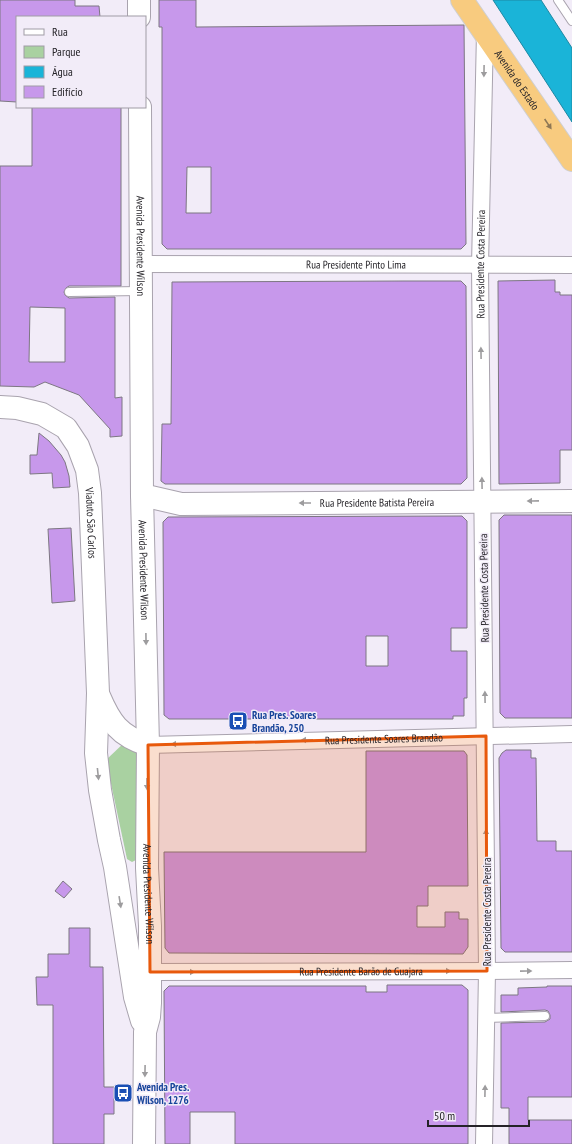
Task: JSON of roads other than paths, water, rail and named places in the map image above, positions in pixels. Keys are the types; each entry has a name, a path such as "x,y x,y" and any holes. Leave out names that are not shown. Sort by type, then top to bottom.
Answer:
{"highway":[{"name":"Avenida do Estado","path":"462,0 572,160"}],"main road":[{"path":"139,0 139,16"},
{"name":"Avenida Presidente Wilson","path":"140,108 142,516 148,745 147,868 150,926 150,1003 145,1032 144,1144"},
{"name":"Viaduto São Carlos","path":"9,408 42,414 66,428 78,446 87,470 90,493 98,693"},
{"name":"Rua Presidente Batista Pereira","path":"142,495 181,504 572,501"},
{"name":"Rua Presidente Batista Pereira","path":"142,516 181,504"},
{"path":"98,693 108,716 113,723 125,734 138,742 148,745"},
{"name":"Avenida Presidente Wilson","path":"98,693 96,753 100,790 115,867 131,974 139,1013 145,1032"},
{"path":"96,753 108,740 114,736 125,734"}],"street":[{"name":"Rua Presidente Costa Pereira","path":"484,1144 487,971 486,736 480,266 485,32"},
{"name":"Rua Presidente Pinto Lima","path":"140,264 480,266 572,265"},
{"name":"Rua Presidente Soares Brandão","path":"148,745 572,734"},
{"name":"Rua Presidente Barão de Guajara","path":"150,972 572,970"}],"lane":[{"path":"558,0 572,20"},
{"path":"69,292 140,291"},
{"path":"486,1018 545,1016"}],"water":[{"path":"493,0 541,0 572,48 572,122"}],"place":[{"name":"Rua Pres. Soares Brandão, 250","path":"238,721"},
{"name":"Avenida Pres. Wilson, 1276","path":"123,1093"}]}
